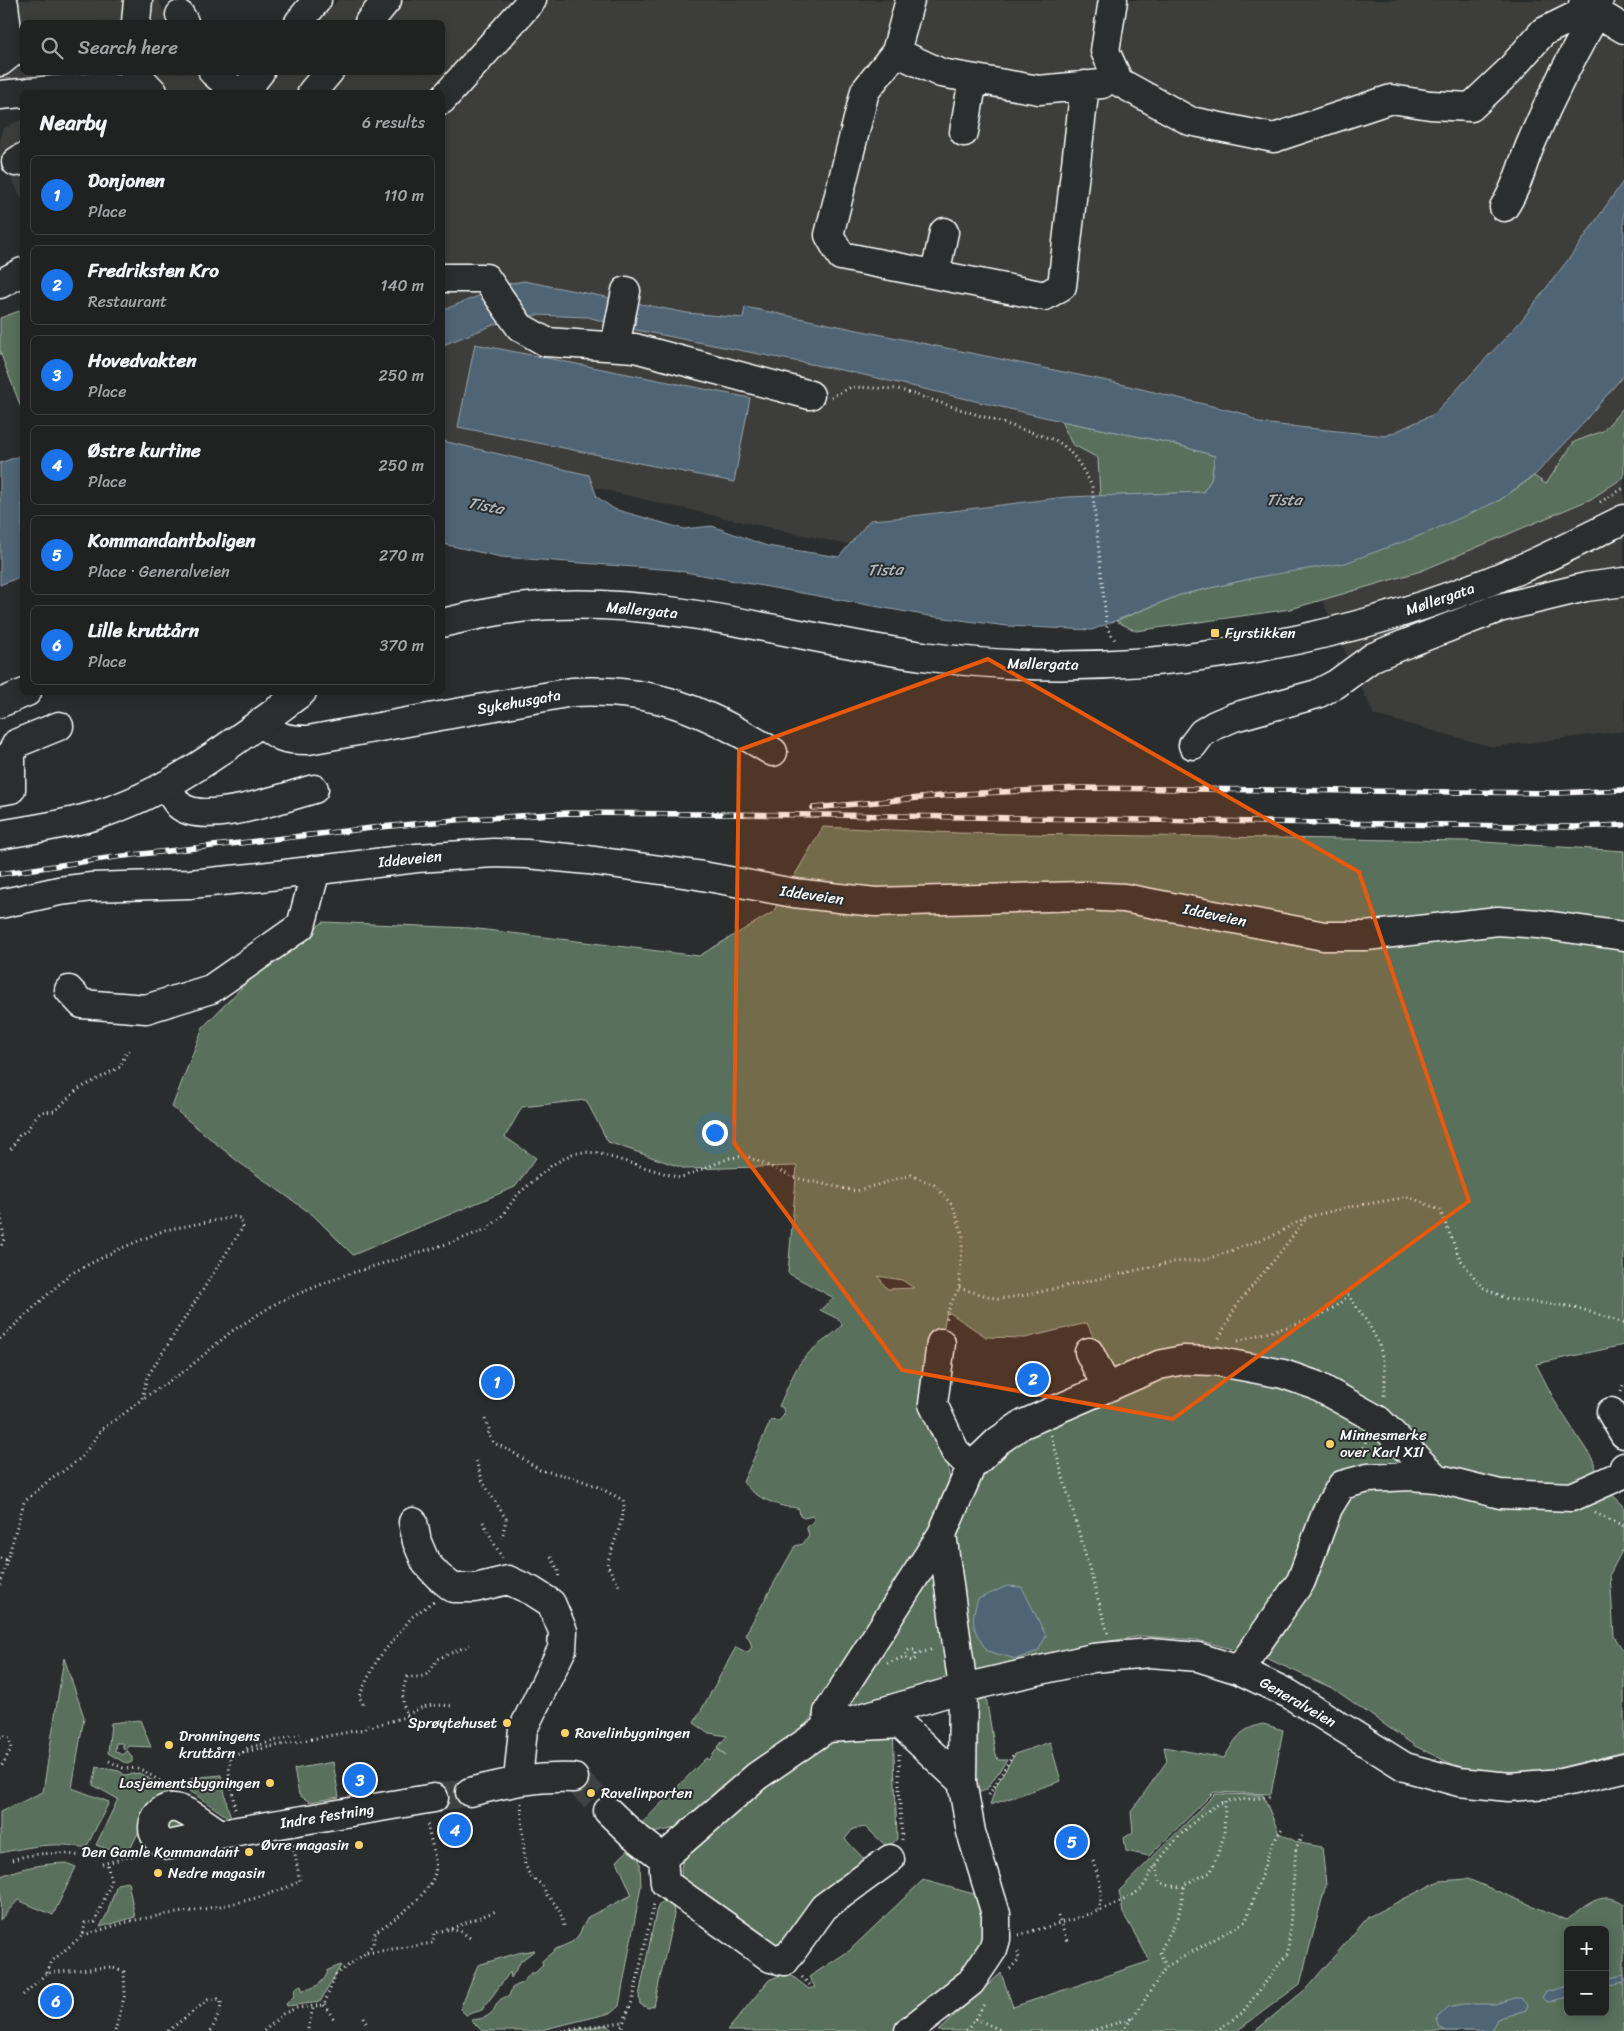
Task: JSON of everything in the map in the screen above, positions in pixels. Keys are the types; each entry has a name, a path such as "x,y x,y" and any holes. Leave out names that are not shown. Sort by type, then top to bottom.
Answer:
{"main road":[{"path":"136,20 138,0"},
{"path":"371,20 387,0"},
{"path":"445,97 532,0"},
{"path":"910,0 896,52 865,91 829,235 841,256 1045,296 1062,286 1085,85"},
{"path":"1113,0 1105,51 1119,82"},
{"path":"0,62 10,54 4,5"},
{"path":"896,52 941,73 1039,90 1119,82 1190,121 1274,138 1391,99 1430,105 1471,107 1508,72 1544,32 1591,5"},
{"path":"1591,5 1624,29"},
{"path":"1504,207 1514,194 1531,143 1573,53 1591,5"},
{"path":"137,75 151,90"},
{"path":"216,75 234,90"},
{"path":"246,90 258,75"},
{"path":"314,90 326,75"},
{"path":"964,132 973,79"},
{"path":"88,90 118,89"},
{"path":"0,95 20,93"},
{"path":"935,274 944,232"},
{"path":"0,284 20,273"},
{"path":"445,278 486,278 520,327 546,342 616,338 635,348 810,395"},
{"path":"616,338 626,291"},
{"name":"Møllergata","path":"445,621 518,608 557,605 600,606 690,614 864,648 935,658 1041,665 1145,662 1247,650 1358,626 1430,604 1522,568 1624,519"},
{"path":"1193,745 1214,724 1317,694 1336,684 1373,657 1499,608 1578,589 1624,582"},
{"name":"Sykehusgata","path":"261,722 273,733 288,740 308,740 572,692 594,691 632,694 677,704 732,727 773,752"},
{"path":"0,703 20,695"},
{"path":"0,835 53,826 98,815 137,800 182,777 298,695"},
{"path":"0,791 12,788 11,754 18,743 59,726"},
{"path":"166,785 179,805 195,813 229,812 314,789"},
{"name":"Iddeveien","path":"0,904 59,891 84,888 190,884 261,878 313,870 466,854 527,854 634,866 794,893 875,902 1083,896 1124,898 1324,936 1366,936 1498,921 1538,924 1624,936"},
{"path":"70,990 82,1004 146,1009 211,989 300,926 314,881 313,870"},
{"path":"941,1343 933,1404 955,1451 970,1467"},
{"path":"1089,1352 1107,1388"},
{"path":"827,1728 828,1712 942,1534 970,1467 998,1441 1021,1425 1158,1365 1183,1360 1215,1361 1283,1374 1315,1385 1378,1420 1436,1478"},
{"path":"1239,1670 1301,1581 1328,1508 1342,1485 1368,1478 1410,1476 1436,1478 1500,1494 1572,1497 1622,1475 1624,1466"},
{"path":"413,1522 417,1542 426,1563 453,1588 475,1588 508,1580 532,1591 551,1603 563,1631 562,1649 523,1729 518,1780"},
{"path":"910,2031 971,1982 993,1949 996,1936 996,1914 971,1832 962,1782 963,1688 942,1534"},
{"name":"Generalveien","path":"827,1728 963,1688 1092,1658 1151,1653 1198,1657 1239,1670 1289,1694 1405,1767 1459,1782 1509,1788 1561,1783 1624,1768"},
{"path":"663,1858 757,1776 827,1728 900,1724 962,1782"},
{"path":"470,1792 518,1780 559,1777 574,1778"},
{"name":"Indre festning","path":"169,1845 220,1834 428,1799"},
{"path":"608,1811 632,1834 663,1858 665,1883 770,1958 785,1961 824,1907 896,1851"}],"path":[{"path":"810,395 834,397 851,387 898,389 928,401 956,407 1064,444 1083,469 1092,486 1107,628 1117,642 1108,643"},
{"path":"1599,503 1624,488"},
{"path":"11,1149 19,1136 27,1130 41,1112 55,1111 77,1090 120,1067 125,1055 131,1048"},
{"path":"0,1585 24,1502 53,1476 62,1472 81,1458 102,1429 129,1410 142,1398 186,1370 232,1331 278,1302 345,1275 453,1242 487,1229 501,1217 518,1194 546,1169 562,1159 584,1152 597,1153 680,1178 730,1158 746,1156 796,1178 856,1191 911,1175 934,1185 953,1206 963,1235 959,1288 950,1305 941,1343"},
{"path":"959,1288 998,1299 1174,1262 1205,1260 1274,1235 1307,1217 1408,1197 1440,1210 1460,1259 1482,1287 1507,1299 1575,1307 1624,1323"},
{"path":"0,1210 4,1239 0,1249"},
{"path":"0,1339 70,1274 117,1250 164,1230 234,1217 240,1218 243,1227 147,1377 142,1398"},
{"path":"1217,1342 1238,1303 1275,1260 1307,1217"},
{"path":"1230,1343 1318,1316 1340,1305 1348,1295 1380,1343 1386,1378 1383,1406 1378,1420 1342,1485"},
{"path":"1046,1415 1114,1656"},
{"path":"486,1419 490,1431 488,1434 494,1443 499,1446 511,1451 540,1470 572,1477 596,1486 623,1500 625,1510 607,1565 621,1589"},
{"path":"476,1461 482,1482 506,1519 502,1538"},
{"path":"483,1522 505,1564 508,1580"},
{"path":"0,1558 8,1560"},
{"path":"363,1704 359,1696 377,1660 412,1616 453,1588"},
{"path":"407,1716 402,1705 407,1677 425,1677 431,1672 437,1659 470,1645"},
{"path":"243,1752 365,1729 367,1723 373,1726 407,1716 415,1710 434,1704 454,1706"},
{"path":"896,1851 903,1836 898,1790 899,1749 907,1730"},
{"path":"236,1811 231,1796 228,1765 230,1758 248,1748 300,1734"},
{"path":"0,1737 3,1735 10,1738 11,1749 0,1769"},
{"path":"987,1799 992,1786 1013,1755"},
{"path":"518,1780 523,1817 525,1864 530,1876 542,1885 547,1895 556,1905 564,1926"},
{"path":"996,1936 1018,1936 1113,1905 1142,1888 1178,1837 1213,1806 1225,1801 1270,1797"},
{"path":"264,2031 283,2014 296,2008 313,2008 324,2004 336,1974 366,1953 372,1944 375,1932 400,1917 430,1885 436,1871 428,1799"},
{"path":"1166,1967 1160,1952 1178,1917 1185,1884 1211,1872 1224,1836 1225,1801"},
{"path":"23,1995 47,1973 52,1961 83,1936 131,1921 211,1908 281,1891 300,1881 289,1822"},
{"path":"1122,2031 1133,2018 1166,1967 1246,1920 1272,1844 1283,1827"},
{"path":"1216,2031 1242,2013 1288,1953 1296,1848 1302,1836"},
{"path":"102,1864 169,1845"},
{"path":"12,1860 45,1853 65,1853 81,1856"},
{"path":"1092,1861 1103,1896 1098,1910"},
{"path":"83,1936 84,1923 95,1922 111,1882 107,1863"},
{"path":"1156,1866 1160,1882 1170,1886 1184,1887"},
{"path":"620,2031 632,1999 655,1896"},
{"path":"366,1953 433,1943 434,1934 496,1911"},
{"path":"1058,1916 1067,1941"},
{"path":"450,1929 462,1932 470,1938"},
{"path":"47,1973 111,1967 124,1972 125,1994 115,2031"},
{"path":"168,2031 208,2000 218,1999 221,2002 222,2008 211,2031"},
{"path":"324,2004 334,2019"},
{"path":"308,2029 313,2008"},
{"path":"364,2017 366,2023"},
{"path":"1091,2031 1133,2018"},
{"path":"966,2031 976,2019 1003,2031"},
{"path":"560,2031 624,2022"}],"highlighted area":[{"path":"988,659 1359,872 1469,1201 1173,1419 902,1370 734,1143 739,750"}],"shaded area":[{"path":"0,0 158,0 169,20 20,20 20,75 198,75 210,90 32,90 32,78 0,83"},
{"path":"338,0 1624,0 1624,731 1493,747 1374,715 1319,593 1196,505 844,544 663,504 445,450 445,90 261,90 274,75 445,75 445,20 320,20"},
{"path":"20,120 20,195 0,157 2,129"}],"green space":[{"path":"20,311 20,405 0,352 0,318"},
{"path":"1624,407 1624,477 1591,499 1421,571 1291,609 1136,631 1116,621 1180,595 1258,577 1500,500 1534,476 1546,484 1574,442 1603,431"},
{"path":"1061,421 1171,443 1215,456 1211,480 1203,492 1100,496 1098,458 1072,444"},
{"path":"823,827 959,833 1467,841 1624,851 1624,1345 1536,1364 1557,1405 1593,1460 1601,1484 1624,1506 1624,1547 1610,1574 1614,1636 1624,1652 1624,1752 1546,1771 1468,1772 1415,1746 1334,1689 1266,1658 1197,1640 1142,1636 1078,1646 835,1714 985,1470 1037,1428 1117,1389 1087,1323 1025,1338 986,1337 947,1311 928,1407 948,1462 950,1484 945,1508 829,1692 794,1741 752,1775 723,1785 675,1828 646,1833 636,1829 706,1758 709,1760 717,1749 726,1755 717,1748 727,1736 709,1733 694,1723 736,1647 746,1652 752,1647 749,1638 745,1635 795,1546 803,1544 809,1535 806,1526 814,1522 813,1516 804,1518 800,1516 799,1509 766,1500 751,1491 743,1482 771,1420 779,1421 784,1415 783,1408 779,1406 800,1363 842,1325 840,1320 820,1310 834,1298 788,1273 797,1166 686,1169 608,1142 586,1100 522,1107 505,1137 536,1158 515,1187 353,1255 313,1215 236,1160 172,1107 203,1027 254,975 323,922 470,928 699,956 773,912","holes":["878,1276 902,1280 914,1288 887,1289"]},
{"path":"64,1658 84,1717 72,1788 109,1802 86,1848 53,1845 0,1853 0,1812 43,1792"},
{"path":"985,1691 995,1751 998,1760 1007,1760 986,1790 972,1795 970,1696"},
{"path":"140,1720 151,1747 129,1746 124,1750 122,1743 116,1743 115,1751 122,1755 127,1750 132,1757 132,1762 127,1764 108,1753 111,1723"},
{"path":"1263,1724 1283,1730 1271,1794 1214,1792 1149,1856 1126,1851 1124,1838 1133,1832 1131,1812 1167,1761 1164,1747 1224,1758 1235,1740 1243,1732"},
{"path":"893,1727 897,1839 888,1848 866,1827 853,1829 845,1839 868,1863 785,1942 769,1947 682,1883 681,1869 683,1857 806,1751 860,1728"},
{"path":"1050,1742 1061,1781 990,1805 996,1786 1015,1754"},
{"path":"333,1762 339,1797 310,1802 299,1795 294,1769"},
{"path":"97,1767 119,1771 125,1775 139,1773 217,1821 146,1816 127,1856 96,1845 118,1799 93,1785"},
{"path":"221,1775 231,1816 229,1818 187,1789 184,1784 191,1784 191,1778"},
{"path":"1215,1794 1263,1795 1279,1833 1299,1843 1322,1847 1326,1884 1300,1984 1237,2031 938,2031 1001,1973 1013,2007 1150,1961 1123,1913 1119,1891"},
{"path":"161,1818 202,1827 171,1833 164,1831"},
{"path":"634,1845 640,1863 641,1886 619,2006 611,2013 537,2031 482,2031 471,2020 488,2016 501,1999 509,1996 512,1988 523,1982 531,1973 535,1973 543,1965 542,1961 556,1949 572,1942 578,1936 588,1917 632,1895 617,1861"},
{"path":"66,1863 76,1867 53,1915 18,1900 0,1920 1,1876 33,1866"},
{"path":"1468,1879 1567,1920 1594,1901 1608,1898 1616,1900 1624,1904 1624,2031 1255,2031 1306,1989 1368,1917 1439,1881"},
{"path":"923,1880 981,1896 986,1934 972,1964 903,2031 727,2031 769,1980 787,1972 809,1989 815,1987 809,1977 849,1951"},
{"path":"128,1882 135,1917 100,1927 107,1914 117,1884"},
{"path":"663,1902 673,1905 674,1914 654,2006 648,2008 640,2004 639,1996 656,1912 659,1904"},
{"path":"535,1950 521,1961 511,1978 510,1972 482,2010 466,2015 460,2009 478,1965"},
{"path":"341,1965 320,2002 287,2006 286,2004 294,1996 295,1988 301,1985 302,1990 315,1987 322,1982 328,1970"},
{"path":"609,2026 613,2031 569,2031"}],"water":[{"name":"Tista","path":"1624,180 1624,375 1571,437 1536,474 1500,500 1427,533 1345,563 1258,577 1180,595 1092,630 1007,626 929,616 674,570 501,557 445,544 445,441 589,475 597,497 614,509 684,529 712,526 767,546 839,557 870,520 1066,497 1203,492 1211,480 1215,456 1171,443 1061,421 851,372 626,328 588,317 536,315 496,324 445,344 445,309 511,283 524,281 687,313 743,318 745,307 1108,381 1245,414 1259,423 1386,436 1434,414 1521,321 1574,252"},
{"path":"475,344 750,398 734,482 458,427"},
{"path":"20,456 20,577 0,585 0,463"},
{"path":"1007,1586 1022,1587 1046,1636 1038,1651 1016,1659 987,1651 976,1632 973,1621 978,1599"},
{"path":"1624,1975 1624,1982 1609,1985 1609,1978"},
{"path":"1564,1987 1564,1998 1548,2002 1542,1998 1546,1992"},
{"path":"1515,1998 1522,1998 1528,2005 1526,2010 1497,2019 1491,2031 1446,2031 1439,2027 1437,2018 1448,2007 1463,2004 1495,2004"}],"tunnel":[{"path":"574,1778 608,1811"},
{"path":"434,1798 470,1792"}],"railway":[{"path":"813,808 962,794 1081,788 1558,793 1624,790"},
{"path":"0,874 115,857 381,827 568,813 834,815 1575,827 1624,825"}],"place":[{"name":"Fyrstikken","path":"1215,633"},
{"name":"Fredriksten Kro","path":"1033,1379"},
{"name":"Donjonen","path":"497,1382"},
{"name":"Minnesmerke over Karl XII","path":"1330,1444"},
{"name":"Sprøytehuset","path":"507,1723"},
{"name":"Ravelinbygningen","path":"565,1733"},
{"name":"Dronningens kruttårn","path":"169,1745"},
{"name":"Hovedvakten","path":"360,1780"},
{"name":"Losjementsbygningen","path":"270,1783"},
{"name":"Ravelinporten","path":"591,1793"},
{"name":"Østre kurtine","path":"455,1830"},
{"name":"Kommandantboligen","path":"1072,1842"},
{"name":"Øvre magasin","path":"359,1845"},
{"name":"Den Gamle Kommandant","path":"249,1852"},
{"name":"Nedre magasin","path":"158,1873"},
{"name":"Lille kruttårn","path":"56,2001"}]}
